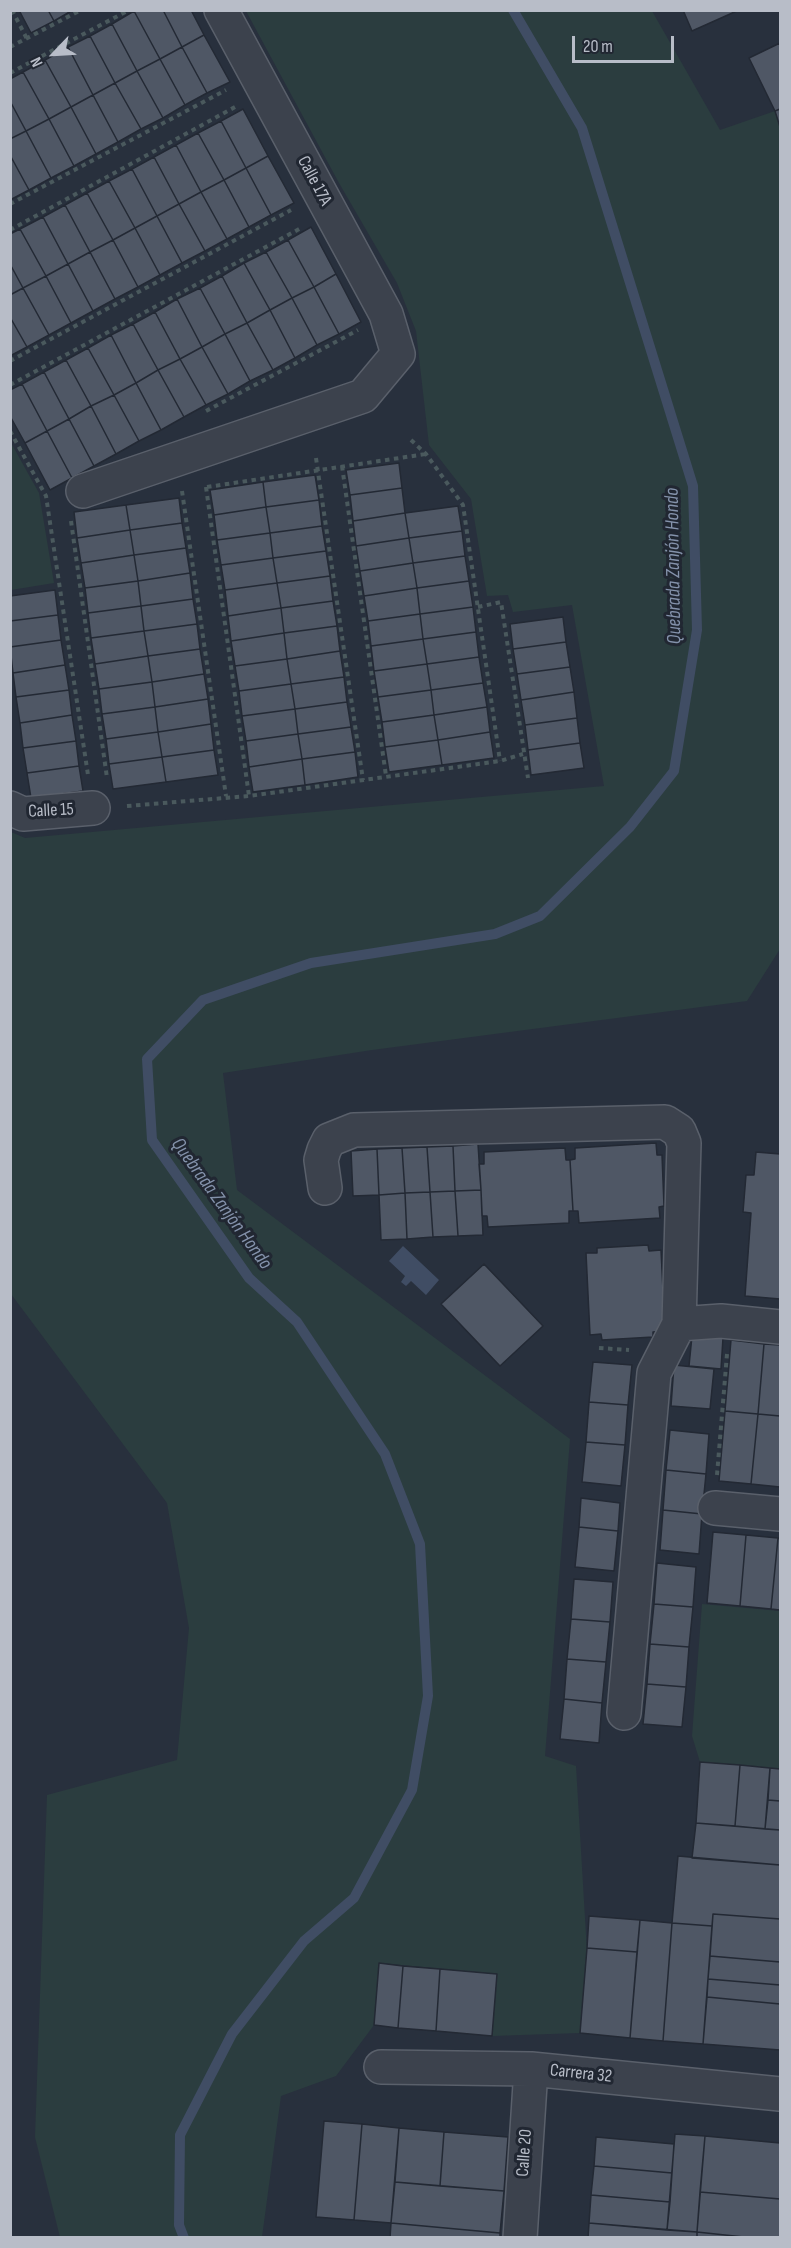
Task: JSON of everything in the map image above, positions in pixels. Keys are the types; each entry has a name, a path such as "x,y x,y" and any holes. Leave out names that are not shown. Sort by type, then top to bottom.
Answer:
{"street":[{"name":"Calle 17A","path":"70,500 363,396 398,354 386,314 222,10"},
{"name":"Calle 15","path":"10,808 23,814 102,808"},
{"path":"325,1188 321,1160 324,1150 329,1140 354,1130 665,1122 679,1131 684,1143 679,1324 654,1373 624,1713"},
{"path":"679,1324 725,1322 780,1327"},
{"path":"714,1508 780,1514"},
{"name":"Carrera 32","path":"381,2067 531,2069 780,2094"},
{"name":"Calle 20","path":"520,2238 531,2069"}],"path":[{"path":"12,10 27,39"},
{"path":"10,47 81,10"},
{"path":"10,73 129,10"},
{"path":"10,204 260,82"},
{"path":"10,230 260,82"},
{"path":"10,361 326,203"},
{"path":"10,385 326,203"},
{"path":"201,414 386,314"},
{"path":"10,431 46,496 102,808"},
{"path":"411,440 426,454 463,505 500,761"},
{"path":"198,488 426,454"},
{"path":"316,458 363,780"},
{"path":"342,466 386,776"},
{"path":"206,487 249,796"},
{"path":"170,492 190,489"},
{"path":"182,490 226,796"},
{"path":"46,496 70,500 102,808"},
{"path":"478,607 501,602 528,778"},
{"path":"102,808 226,796 249,796 500,761 523,754"},
{"path":"714,1508 725,1322"}],"shaded area":[{"path":"246,11 652,11 720,130 775,111 780,127 780,949 747,1001 372,1050 223,1073 237,1190 570,1439 545,1756 576,1766 587,1952 580,2033 492,2036 497,1974 380,1963 374,2025 336,2076 281,2096 262,2237 60,2237 35,2137 47,1795 177,1760 189,1628 167,1503 11,1294 11,832 25,838 604,786 572,605 513,612 508,595 487,596 471,499 429,445 416,331 397,283 339,183"},
{"path":"10,441 39,493 54,583 11,590"},
{"path":"702,1604 780,1611 780,1769 700,1762 692,1736"}],"water":[{"path":"403,1246 439,1280 426,1295 411,1281 406,1286 401,1282 405,1276 389,1261"}],"building":[{"path":"19,10 48,10 54,21 31,33"},
{"path":"48,10 73,10 54,21"},
{"path":"163,10 182,47 160,59 134,11"},
{"path":"163,10 191,10 204,35 182,47"},
{"path":"683,10 739,10 692,31"},
{"path":"134,11 160,59 137,71 112,24"},
{"path":"112,24 137,71 115,83 90,36"},
{"path":"204,35 230,82 207,93 182,47"},
{"path":"90,36 115,83 93,95 68,47"},
{"path":"780,43 780,109 775,111 749,58"},
{"path":"68,47 93,95 71,107 45,60"},
{"path":"182,47 207,93 185,105 160,59"},
{"path":"160,59 185,105 163,118 137,71"},
{"path":"45,60 71,107 49,119 23,72"},
{"path":"137,71 163,118 141,129 115,83"},
{"path":"23,72 49,119 26,131 10,101 10,79"},
{"path":"115,83 141,129 118,142 93,95"},
{"path":"93,95 118,142 96,154 71,107"},
{"path":"10,101 26,131 10,139"},
{"path":"71,107 96,154 74,166 49,119"},
{"path":"243,109 268,156 246,168 221,121"},
{"path":"780,109 780,127 775,111"},
{"path":"49,119 74,166 51,178 26,131"},
{"path":"221,121 246,168 224,180 198,133"},
{"path":"26,131 51,178 29,190 10,155 10,139"},
{"path":"198,133 224,180 201,192 176,145"},
{"path":"176,145 201,192 179,204 154,157"},
{"path":"10,155 29,190 10,200"},
{"path":"268,156 294,203 271,215 246,168"},
{"path":"154,157 179,204 157,216 132,169"},
{"path":"246,168 271,215 249,227 224,180"},
{"path":"132,169 157,216 135,228 109,181"},
{"path":"224,180 249,227 227,239 201,192"},
{"path":"109,181 135,228 113,240 87,193"},
{"path":"201,192 227,239 205,251 179,204"},
{"path":"87,193 113,240 90,252 65,205"},
{"path":"179,204 205,251 182,263 157,216"},
{"path":"65,205 90,252 68,264 43,217"},
{"path":"157,216 182,263 160,275 135,228"},
{"path":"43,217 68,264 46,276 20,229"},
{"path":"311,227 336,274 314,287 288,240"},
{"path":"135,228 160,275 138,287 113,240"},
{"path":"20,229 46,276 23,288 10,264 10,234"},
{"path":"113,240 138,287 115,299 90,252"},
{"path":"288,240 314,287 292,298 266,252"},
{"path":"90,252 115,299 93,311 68,264"},
{"path":"266,252 292,298 270,310 244,263"},
{"path":"244,263 270,310 247,323 222,276"},
{"path":"10,264 23,288 10,295"},
{"path":"68,264 93,311 71,323 46,276"},
{"path":"336,274 361,322 339,334 314,287"},
{"path":"46,276 71,323 49,335 23,288"},
{"path":"222,276 247,323 225,334 200,288"},
{"path":"314,287 339,334 317,345 292,298"},
{"path":"23,288 49,335 27,347 10,317 10,295"},
{"path":"200,288 225,334 202,347 177,299"},
{"path":"292,298 317,345 295,358 270,310"},
{"path":"177,299 202,347 180,359 155,312"},
{"path":"270,310 295,358 273,370 247,323"},
{"path":"155,312 180,359 158,370 133,324"},
{"path":"10,317 27,347 10,356"},
{"path":"247,323 273,370 250,381 225,334"},
{"path":"133,324 158,370 136,383 111,335"},
{"path":"225,334 250,381 228,394 202,347"},
{"path":"111,335 136,383 114,395 88,348"},
{"path":"202,347 228,394 206,405 180,359"},
{"path":"88,348 114,395 91,406 66,360"},
{"path":"180,359 206,405 184,417 158,370"},
{"path":"66,360 91,406 69,419 44,372"},
{"path":"158,370 184,417 161,430 136,383"},
{"path":"44,372 69,419 47,431 22,384"},
{"path":"136,383 161,430 139,441 114,395"},
{"path":"22,384 47,431 25,443 10,416 10,390"},
{"path":"114,395 139,441 116,454 91,406"},
{"path":"91,406 116,454 94,466 69,419"},
{"path":"69,419 94,466 72,478 47,431"},
{"path":"47,431 72,478 50,490 25,443"},
{"path":"399,463 402,488 350,495 346,470"},
{"path":"315,475 319,500 266,507 263,482"},
{"path":"263,482 266,507 214,515 210,490"},
{"path":"402,488 405,513 353,521 350,495"},
{"path":"179,498 182,523 130,530 126,505"},
{"path":"319,500 322,526 270,533 266,507"},
{"path":"126,505 130,530 77,538 74,512"},
{"path":"458,506 462,531 409,538 405,513"},
{"path":"266,507 270,533 217,540 214,515"},
{"path":"405,513 409,538 356,546 353,521"},
{"path":"182,523 186,548 134,555 130,530"},
{"path":"322,526 326,551 273,558 270,533"},
{"path":"130,530 134,555 81,563 77,538"},
{"path":"462,531 465,556 413,563 409,538"},
{"path":"270,533 273,558 221,565 217,540"},
{"path":"409,538 413,563 360,571 356,546"},
{"path":"186,548 190,573 138,581 134,555"},
{"path":"326,551 330,576 277,583 273,558"},
{"path":"134,555 138,581 85,588 81,563"},
{"path":"465,556 469,581 417,588 413,563"},
{"path":"273,558 277,583 225,590 221,565"},
{"path":"413,563 417,588 364,596 360,571"},
{"path":"190,573 193,599 141,606 138,581"},
{"path":"330,576 333,601 281,608 277,583"},
{"path":"138,581 141,606 88,613 85,588"},
{"path":"469,581 473,607 420,614 417,588"},
{"path":"277,583 281,608 228,616 225,590"},
{"path":"417,588 420,614 368,621 364,596"},
{"path":"55,590 58,615 10,621 10,596"},
{"path":"193,599 197,624 144,631 141,606"},
{"path":"333,601 337,626 284,633 281,608"},
{"path":"141,606 144,631 91,638 88,613"},
{"path":"473,607 476,632 423,639 420,614"},
{"path":"281,608 284,633 231,641 228,616"},
{"path":"420,614 423,639 371,646 368,621"},
{"path":"58,615 61,640 10,647 10,621"},
{"path":"563,617 566,642 513,649 510,624"},
{"path":"197,624 200,649 148,656 144,631"},
{"path":"337,626 340,651 287,659 284,633"},
{"path":"144,631 148,656 95,664 91,638"},
{"path":"476,632 479,657 427,664 423,639"},
{"path":"284,633 287,659 235,666 231,641"},
{"path":"423,639 427,664 374,671 371,646"},
{"path":"61,640 65,665 13,673 10,647"},
{"path":"566,642 570,667 517,674 513,649"},
{"path":"200,649 204,674 152,682 148,656"},
{"path":"340,651 344,677 291,684 287,659"},
{"path":"148,656 152,682 99,689 95,664"},
{"path":"479,657 483,683 431,690 427,664"},
{"path":"287,659 291,684 239,691 235,666"},
{"path":"427,664 431,690 378,697 374,671"},
{"path":"65,665 69,690 16,697 13,673"},
{"path":"570,667 574,692 521,700 517,674"},
{"path":"204,674 208,699 155,707 152,682"},
{"path":"344,677 347,702 295,709 291,684"},
{"path":"152,682 155,707 102,714 99,689"},
{"path":"483,683 487,707 434,715 431,690"},
{"path":"291,684 295,709 242,716 239,691"},
{"path":"69,690 72,715 20,723 16,697"},
{"path":"431,690 434,715 382,722 378,697"},
{"path":"574,692 577,718 525,725 521,700"},
{"path":"208,699 211,724 158,732 155,707"},
{"path":"347,702 351,727 298,734 295,709"},
{"path":"155,707 158,732 106,739 102,714"},
{"path":"487,707 490,732 438,740 434,715"},
{"path":"295,709 298,734 246,741 242,716"},
{"path":"72,715 76,741 23,748 20,723"},
{"path":"434,715 438,740 385,747 382,722"},
{"path":"577,718 580,743 528,750 525,725"},
{"path":"211,724 214,750 162,757 158,732"},
{"path":"351,727 355,752 302,759 298,734"},
{"path":"158,732 162,757 109,764 106,739"},
{"path":"490,732 494,758 442,765 438,740"},
{"path":"298,734 302,759 249,767 246,741"},
{"path":"438,740 442,765 389,772 385,747"},
{"path":"76,741 79,766 27,773 23,748"},
{"path":"580,743 584,768 531,775 528,750"},
{"path":"214,750 218,775 166,782 162,757"},
{"path":"355,752 358,777 305,785 302,759"},
{"path":"162,757 166,782 113,789 109,764"},
{"path":"302,759 305,785 253,792 249,767"},
{"path":"79,766 83,791 31,798 27,773"},
{"path":"656,1143 657,1155 662,1155 664,1206 659,1207 660,1218 579,1223 578,1211 573,1211 570,1160 575,1159 575,1148"},
{"path":"478,1144 481,1190 455,1191 453,1146"},
{"path":"453,1146 455,1191 430,1192 427,1147"},
{"path":"427,1147 430,1192 405,1193 402,1148"},
{"path":"402,1148 405,1193 379,1195 377,1149"},
{"path":"565,1148 566,1160 570,1160 573,1211 569,1211 569,1223 488,1227 487,1216 482,1216 479,1164 484,1164 484,1152"},
{"path":"377,1149 379,1195 353,1196 351,1151"},
{"path":"756,1152 780,1154 780,1299 745,1296 751,1213 743,1212 746,1175 754,1175"},
{"path":"481,1190 483,1235 458,1236 455,1191"},
{"path":"455,1191 458,1236 433,1237 430,1192"},
{"path":"430,1192 433,1237 407,1239 405,1193"},
{"path":"405,1193 407,1239 381,1240 379,1195"},
{"path":"648,1245 649,1251 661,1250 665,1331 653,1332 653,1337 602,1340 601,1334 590,1335 586,1253 597,1253 597,1248"},
{"path":"484,1264 543,1326 500,1366 441,1304"},
{"path":"692,1336 723,1338 721,1369 689,1366"},
{"path":"731,1340 764,1344 758,1414 725,1411"},
{"path":"764,1344 780,1345 780,1416 758,1414"},
{"path":"593,1362 632,1365 628,1405 589,1402"},
{"path":"674,1365 714,1369 710,1409 671,1406"},
{"path":"589,1402 628,1405 625,1445 586,1442"},
{"path":"725,1411 758,1414 751,1484 719,1481"},
{"path":"758,1414 780,1416 780,1487 751,1484"},
{"path":"670,1430 709,1434 706,1474 666,1470"},
{"path":"586,1442 625,1445 621,1486 582,1482"},
{"path":"666,1470 706,1474 702,1514 663,1510"},
{"path":"581,1498 620,1503 618,1531 579,1527"},
{"path":"663,1510 702,1514 699,1554 660,1550"},
{"path":"579,1527 618,1531 614,1571 575,1567"},
{"path":"713,1532 746,1535 740,1606 707,1603"},
{"path":"746,1535 778,1538 771,1609 740,1606"},
{"path":"778,1538 780,1539 780,1610 771,1609"},
{"path":"657,1563 696,1567 693,1607 654,1604"},
{"path":"574,1579 613,1582 610,1622 571,1619"},
{"path":"654,1604 693,1607 689,1647 650,1644"},
{"path":"571,1619 610,1622 606,1662 567,1659"},
{"path":"650,1644 689,1647 686,1687 647,1684"},
{"path":"567,1659 606,1662 602,1703 564,1699"},
{"path":"647,1684 686,1687 682,1727 643,1724"},
{"path":"564,1699 602,1703 599,1743 560,1739"},
{"path":"700,1762 740,1765 735,1826 696,1823"},
{"path":"740,1765 770,1768 765,1829 735,1826"},
{"path":"770,1768 780,1769 780,1801 768,1800"},
{"path":"768,1800 780,1801 780,1830 765,1829"},
{"path":"696,1823 780,1830 780,1865 692,1858"},
{"path":"678,1856 780,1865 780,1919 713,1914 712,1926 672,1923"},
{"path":"713,1914 780,1919 780,1962 710,1956"},
{"path":"589,1916 640,1920 637,1952 587,1948"},
{"path":"640,1920 672,1923 663,2041 630,2038"},
{"path":"672,1923 712,1926 703,2044 663,2041"},
{"path":"587,1948 637,1952 630,2038 580,2033"},
{"path":"710,1956 780,1962 780,1985 708,1979"},
{"path":"379,1963 403,1966 398,2028 374,2025"},
{"path":"403,1966 440,1969 436,2031 398,2028"},
{"path":"440,1969 497,1974 492,2036 436,2031"},
{"path":"708,1979 780,1985 780,2004 707,1997"},
{"path":"707,1997 780,2004 780,2050 703,2044"},
{"path":"324,2121 362,2124 354,2220 316,2217"},
{"path":"362,2124 399,2128 391,2223 354,2220"},
{"path":"399,2128 444,2132 440,2186 395,2182"},
{"path":"444,2132 508,2137 504,2191 440,2186"},
{"path":"675,2134 705,2136 697,2232 667,2230"},
{"path":"705,2136 780,2143 780,2199 700,2192"},
{"path":"596,2137 674,2144 672,2173 594,2166"},
{"path":"594,2166 672,2173 670,2202 591,2195"},
{"path":"395,2182 504,2191 500,2233 391,2223"},
{"path":"700,2192 780,2199 780,2238 753,2238 697,2232"},
{"path":"591,2195 670,2202 667,2230 589,2223"},
{"path":"391,2223 500,2233 500,2238 390,2238"},
{"path":"589,2223 697,2232 697,2238 588,2238"},
{"path":"697,2232 753,2238 697,2238"}],"waterway":[{"name":"Quebrada Zanjón Hondo","path":"184,2238 179,2225 180,2135 232,2034 304,1941 354,1898 412,1790 428,1696 420,1544 385,1454 297,1322 249,1278 152,1140 147,1059 203,1000 311,963 495,934 540,916 630,827 674,771 697,630 693,486 582,128 513,10"}]}
